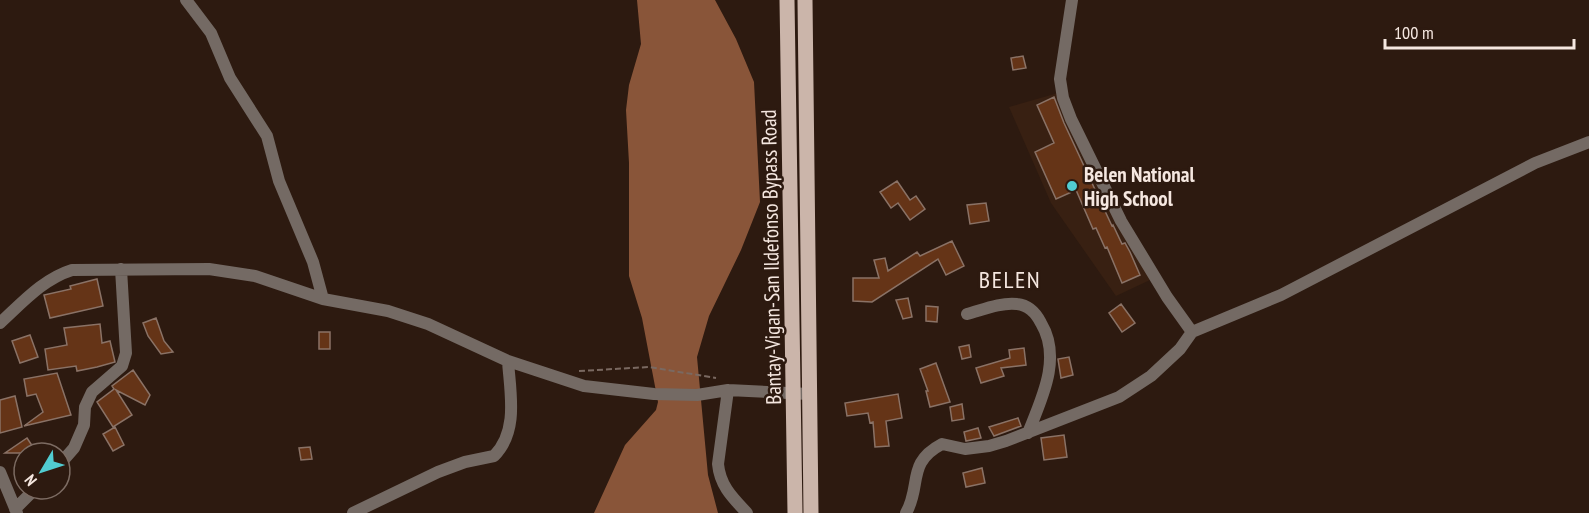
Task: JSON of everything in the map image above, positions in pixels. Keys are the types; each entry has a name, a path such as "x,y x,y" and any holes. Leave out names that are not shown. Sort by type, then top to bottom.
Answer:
{"main road":[{"name":"Bantay-Vigan-San Ildefonso Bypass Road","path":"787,0 802,393 811,513"},
{"name":"Bantay-Vigan-San Ildefonso Bypass Road","path":"795,513 802,393 805,0"}],"street":[{"path":"186,0 211,33 230,78 267,136 279,181 313,262 323,299"},
{"path":"1072,0 1060,79 1063,98 1121,221 1167,297 1192,332"},
{"path":"906,513 911,504 915,474 923,458 942,444 964,449 989,446 1098,407 1137,387 1180,349 1192,332 1281,296 1535,163 1589,142"},
{"path":"72,450 84,425 85,407 92,392 124,362 126,353 121,269"},
{"path":"0,322 46,282 72,270 208,269 255,276 323,299 388,311 428,324 508,360 584,386 654,394 697,395 728,390 802,393"},
{"path":"967,314 1006,304 1023,305 1032,310 1047,332 1051,350 1050,365 1044,391 1028,433"},
{"path":"353,513 438,472 465,462 494,456 506,439 512,418 508,360"},
{"path":"728,390 718,464 719,477 724,487 747,513"},
{"path":"0,472 16,511"}],"path":[{"path":"580,371 649,366 703,375"}],"shaded area":[{"path":"637,0 715,0 736,39 754,82 760,202 741,250 709,316 697,357 708,475 718,513 594,513 625,445 656,410 658,402 642,318 629,276 629,163 626,110 629,85 641,44"},
{"name":"Belen National High School","path":"1058,93 1150,280 1116,296 1051,203 1009,107"}],"building":[{"path":"1023,56 1026,68 1013,70 1011,58"},
{"path":"1054,97 1112,226 1122,244 1125,243 1140,275 1122,283 1107,247 1105,248 1096,228 1093,229 1076,190 1056,199 1035,152 1054,143 1037,105"},
{"path":"897,181 910,200 916,196 925,209 910,220 898,203 891,208 880,192"},
{"path":"986,203 989,221 970,224 967,205"},
{"path":"952,241 964,266 946,275 938,259 872,302 853,301 853,278 879,278 874,260 885,258 888,271 917,252 920,256"},
{"path":"97,279 103,306 50,318 44,295 71,289 70,286"},
{"path":"908,298 912,317 903,319 896,300"},
{"path":"1121,304 1135,323 1122,332 1109,313"},
{"path":"926,306 938,307 937,322 926,321"},
{"path":"156,318 164,341 173,352 161,354 148,336 143,323"},
{"path":"100,324 102,343 110,341 115,362 77,371 76,366 48,370 45,349 67,345 64,328"},
{"path":"319,332 330,332 330,349 319,349"},
{"path":"30,335 38,357 20,363 12,341"},
{"path":"969,345 971,357 962,359 959,347"},
{"path":"1024,348 1026,365 1001,368 1004,376 981,383 976,368 1010,358 1009,350"},
{"path":"1069,357 1073,375 1061,378 1058,359"},
{"path":"936,363 950,402 930,407 926,391 928,391 920,369"},
{"path":"133,370 150,395 145,405 116,390 132,415 113,427 97,402 114,389 112,386"},
{"path":"57,373 71,415 24,426 43,412 36,394 27,396 24,379"},
{"path":"898,394 902,418 886,421 889,446 875,447 873,422 870,423 868,413 847,416 845,403"},
{"path":"15,396 22,427 0,433 0,400"},
{"path":"962,404 964,419 952,421 950,407"},
{"path":"1018,418 1021,426 994,436 989,427"},
{"path":"115,427 124,445 113,451 103,434"},
{"path":"978,428 981,438 966,441 964,432"},
{"path":"1064,435 1067,457 1044,460 1041,438"},
{"path":"310,447 312,459 301,460 299,448"},
{"path":"982,468 985,483 966,487 963,473"}],"place":[{"name":"Belen National High School","path":"1072,186"}],"district":[{"name":"BELEN","path":"1010,279"}]}
